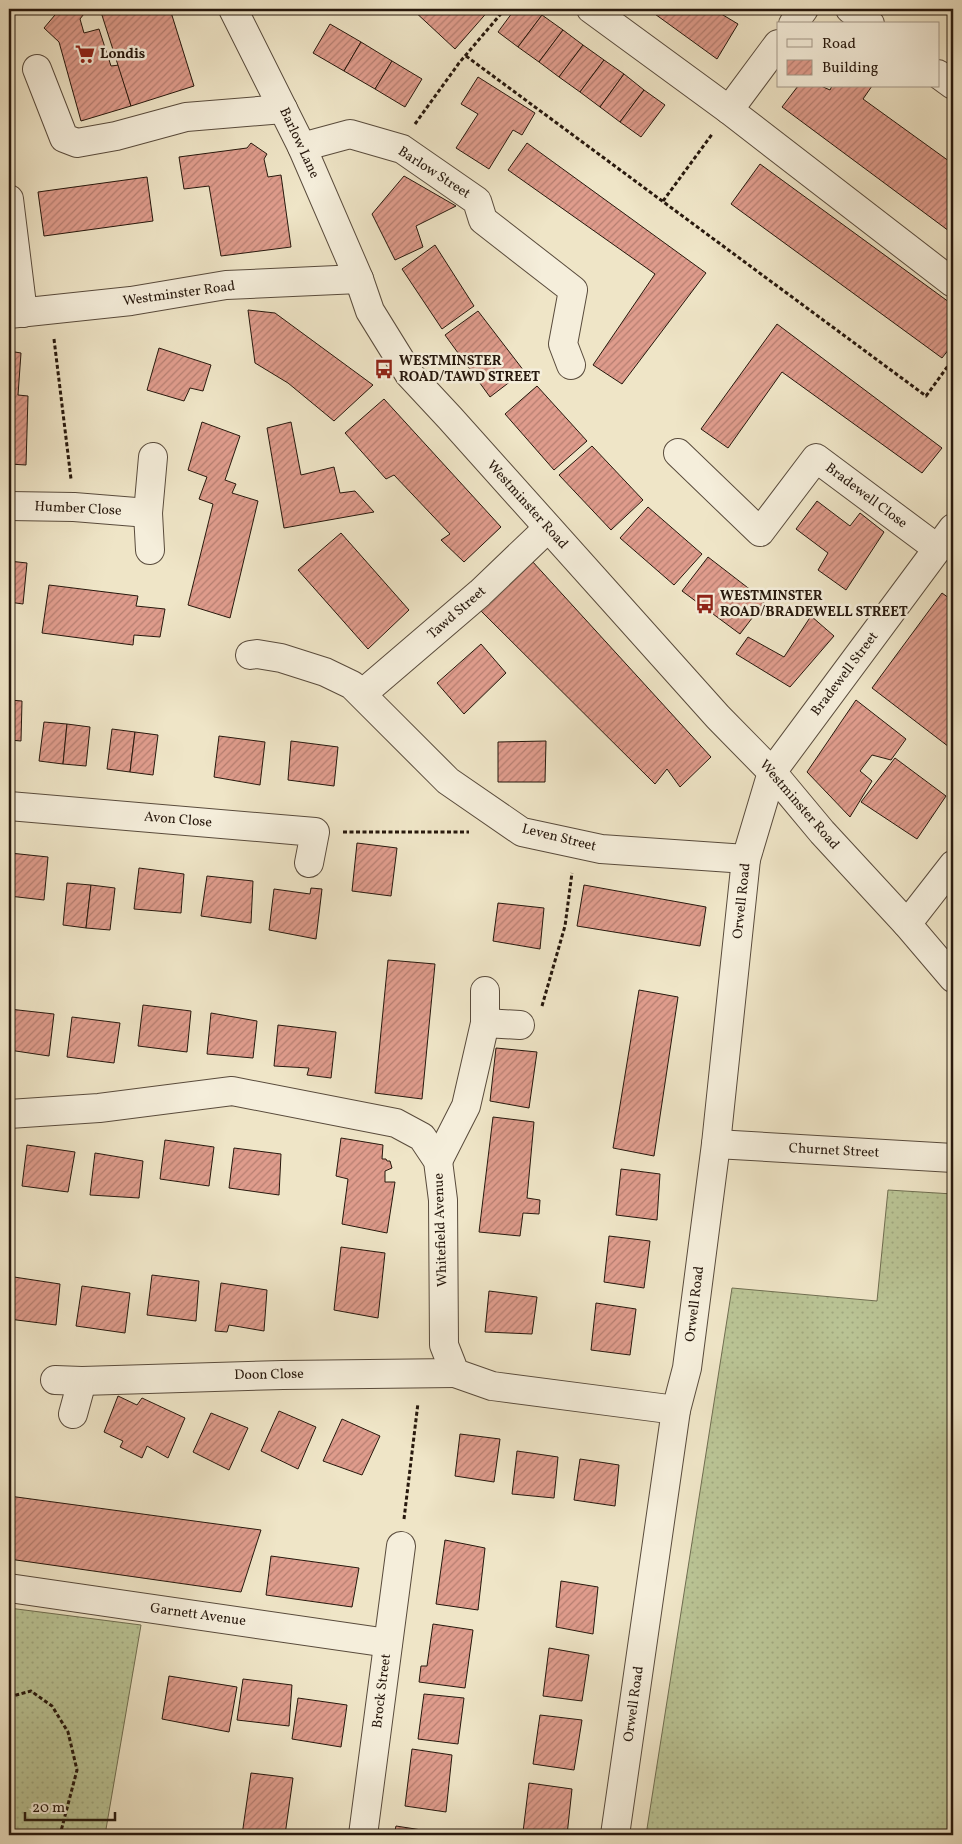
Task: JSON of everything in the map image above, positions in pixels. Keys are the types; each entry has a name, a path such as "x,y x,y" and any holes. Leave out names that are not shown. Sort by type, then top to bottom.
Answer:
{"street":[{"name":"Barlow Lane","path":"233,9 302,147 359,279"},
{"path":"591,9 737,100 953,283"},
{"path":"794,22 804,9"},
{"path":"850,9 867,22"},
{"path":"737,100 777,45"},
{"path":"37,69 64,138 77,143 116,136 186,117 283,109"},
{"path":"940,76 953,86"},
{"name":"Barlow Street","path":"302,147 350,134 402,149 477,200 483,220 573,290 563,344 571,365"},
{"path":"9,198 16,313"},
{"name":"Westminster Road","path":"16,313 131,301 226,285 359,279 370,311 409,374 718,717 772,772 822,832 907,924 953,978"},
{"name":"Bradewell Close","path":"678,453 760,532 816,458 945,539"},
{"path":"150,550 148,513 154,457"},
{"name":"Humber Close","path":"9,506 74,507 148,513"},
{"name":"Tawd Street","path":"362,694 480,593 548,528"},
{"name":"Bradewell Street","path":"772,772 945,539"},
{"name":"Leven Street","path":"250,655 257,654 281,658 325,672 352,685 448,781 522,832 602,849 746,859"},
{"name":"Orwell Road","path":"614,1835 676,1410 687,1368 716,1144 746,859 772,772"},
{"name":"Avon Close","path":"9,806 315,832"},
{"path":"309,863 315,832"},
{"path":"907,924 953,865"},
{"path":"438,1161 466,1106 485,1023 485,992"},
{"path":"485,1023 520,1026"},
{"name":"Whitefield Avenue","path":"9,1114 99,1108 232,1091 396,1123 422,1137 438,1161 443,1200 444,1345 455,1373"},
{"name":"Churnet Street","path":"716,1144 953,1158"},
{"path":"455,1373 492,1386 676,1410"},
{"name":"Doon Close","path":"55,1380 455,1373"},
{"path":"73,1414 82,1381"},
{"name":"Brock Street","path":"363,1835 401,1546"},
{"name":"Garnett Avenue","path":"9,1588 388,1643"}],"path":[{"path":"402,149 417,121 466,56 505,9"},
{"path":"466,56 926,396 953,359"},
{"path":"663,201 737,100"},
{"path":"50,309 74,507"},
{"path":"315,832 473,832"},
{"path":"520,1026 539,1019 565,926 576,844"},
{"path":"401,1546 421,1373"},
{"path":"9,1697 30,1690 52,1706 68,1732 77,1770 60,1835"}],"green space":[{"path":"888,1190 953,1194 953,1835 646,1835 732,1288 877,1301"},
{"path":"9,1608 141,1625 105,1835 9,1835"}],"building":[{"name":"Londis","path":"60,9 87,10 80,19 84,33 99,29 111,66 119,65 131,106 81,121 59,42 44,28"},
{"path":"100,9 170,9 194,86 131,106"},
{"path":"412,9 490,9 455,49"},
{"path":"515,9 534,9 542,15 518,47 498,32"},
{"path":"648,9 713,9 738,24 717,59"},
{"path":"542,15 563,30 539,62 518,47"},
{"path":"330,24 361,42 344,71 313,53"},
{"path":"563,30 583,45 559,77 539,62"},
{"path":"361,42 392,61 375,89 344,71"},
{"path":"583,45 604,60 580,92 559,77"},
{"path":"604,60 624,74 600,107 580,92"},
{"path":"392,61 422,79 405,107 375,89"},
{"path":"624,74 644,90 620,122 600,107"},
{"path":"478,77 535,113 522,135 513,130 489,169 456,148 478,114 461,104"},
{"path":"796,88 826,88 830,90 831,88 871,88 863,99 953,164 953,234 782,107"},
{"path":"644,90 665,105 641,137 620,122"},
{"path":"251,143 267,154 264,159 268,177 281,175 291,247 221,256 209,186 184,189 179,157 247,148"},
{"path":"527,143 706,273 622,384 593,365 655,274 508,170"},
{"path":"760,164 953,305 953,344 942,358 731,204"},
{"path":"404,176 456,206 416,226 423,247 395,260 372,214"},
{"path":"147,177 153,221 44,236 38,192"},
{"path":"435,245 474,306 442,329 402,269"},
{"path":"248,310 275,313 373,385 334,421 288,383 255,363"},
{"path":"478,311 524,371 490,397 445,335"},
{"path":"777,324 942,448 922,473 782,372 728,448 701,429"},
{"path":"159,348 211,365 203,391 190,388 184,401 147,390"},
{"path":"9,351 21,353 18,395 28,396 26,465 9,464"},
{"path":"537,386 587,441 554,470 505,414"},
{"path":"384,399 501,527 464,562 441,540 450,534 394,475 386,479 345,433"},
{"path":"202,422 240,436 225,480 236,484 232,493 258,501 230,618 188,605 213,504 199,499 207,477 188,470"},
{"path":"291,422 301,475 334,467 340,493 355,491 374,512 284,528 267,428"},
{"path":"592,446 643,500 611,530 559,475"},
{"path":"817,501 850,526 860,513 884,532 846,590 818,570 828,553 796,529"},
{"path":"648,507 702,554 674,585 620,538"},
{"path":"341,533 409,610 368,649 298,570"},
{"path":"708,557 765,601 740,634 682,591"},
{"path":"9,561 27,563 23,604 9,602"},
{"path":"532,561 711,757 680,787 667,769 655,784 481,611"},
{"path":"49,585 138,596 136,606 165,609 160,637 134,635 133,645 42,633"},
{"path":"942,593 953,601 953,750 872,688"},
{"path":"811,616 834,636 790,687 736,654 748,637 784,657"},
{"path":"481,644 506,673 464,714 437,683"},
{"path":"9,700 22,701 21,741 9,740"},
{"path":"856,700 906,739 891,760 872,755 860,771 872,781 850,817 807,772"},
{"path":"44,722 67,724 63,764 39,761"},
{"path":"67,724 90,727 86,766 63,764"},
{"path":"112,729 135,732 130,772 107,769"},
{"path":"135,732 158,735 153,775 130,772"},
{"path":"219,736 265,742 260,785 214,777"},
{"path":"291,741 338,747 334,786 288,780"},
{"path":"546,741 545,782 498,782 498,742"},
{"path":"895,758 946,796 917,839 861,802"},
{"path":"357,843 397,848 391,896 352,891"},
{"path":"10,853 48,857 44,900 9,896"},
{"path":"139,868 184,874 181,913 134,909"},
{"path":"207,876 253,881 251,923 201,916"},
{"path":"67,883 91,885 86,928 63,925"},
{"path":"91,885 115,888 110,930 86,928"},
{"path":"584,885 706,907 700,946 577,926"},
{"path":"311,888 322,889 316,939 269,930 274,889 310,894"},
{"path":"498,903 544,908 540,949 493,941"},
{"path":"388,960 435,964 422,1099 375,1093"},
{"path":"639,990 678,997 654,1156 613,1148"},
{"path":"143,1005 191,1011 187,1052 138,1046"},
{"path":"9,1009 54,1014 49,1056 9,1050"},
{"path":"211,1013 257,1021 253,1058 207,1054"},
{"path":"72,1017 120,1023 114,1063 67,1057"},
{"path":"278,1025 336,1032 331,1078 307,1075 309,1068 274,1066"},
{"path":"496,1048 537,1052 529,1108 490,1101"},
{"path":"493,1117 534,1122 527,1198 540,1200 539,1214 523,1213 520,1236 479,1232"},
{"path":"341,1138 383,1145 382,1159 390,1161 392,1168 385,1171 385,1182 395,1182 387,1233 342,1224 348,1179 336,1176"},
{"path":"165,1140 214,1147 209,1186 160,1179"},
{"path":"27,1145 75,1152 68,1192 22,1186"},
{"path":"234,1148 281,1154 279,1195 229,1188"},
{"path":"95,1153 143,1161 139,1198 90,1195"},
{"path":"621,1169 660,1174 657,1220 616,1215"},
{"path":"609,1236 650,1241 644,1288 604,1282"},
{"path":"341,1247 385,1253 378,1318 334,1310"},
{"path":"152,1275 199,1281 196,1321 147,1315"},
{"path":"14,1277 60,1284 56,1325 9,1319"},
{"path":"221,1283 267,1290 264,1331 229,1325 227,1332 215,1331"},
{"path":"82,1286 130,1293 125,1333 76,1326"},
{"path":"489,1291 537,1297 532,1334 485,1332"},
{"path":"596,1303 636,1309 630,1355 591,1350"},
{"path":"118,1396 137,1405 142,1398 185,1418 168,1458 147,1446 142,1458 120,1447 123,1441 104,1432"},
{"path":"279,1411 316,1427 298,1469 261,1451"},
{"path":"211,1413 248,1428 229,1470 193,1452"},
{"path":"342,1419 380,1436 362,1475 323,1461"},
{"path":"460,1434 500,1439 494,1482 455,1476"},
{"path":"517,1451 558,1457 554,1498 512,1494"},
{"path":"580,1459 619,1465 615,1506 574,1500"},
{"path":"9,1496 261,1530 241,1592 9,1559"},
{"path":"445,1540 485,1548 478,1610 436,1604"},
{"path":"271,1556 359,1568 352,1607 266,1595"},
{"path":"561,1581 598,1587 593,1634 556,1627"},
{"path":"433,1624 473,1630 465,1688 419,1682 421,1666 427,1666"},
{"path":"549,1648 589,1655 582,1701 543,1696"},
{"path":"169,1676 237,1687 229,1732 162,1719"},
{"path":"243,1679 292,1685 289,1726 237,1720"},
{"path":"424,1694 464,1698 458,1744 418,1739"},
{"path":"298,1698 347,1705 341,1747 292,1739"},
{"path":"540,1715 582,1720 574,1770 533,1764"},
{"path":"412,1749 452,1755 446,1812 405,1806"},
{"path":"251,1773 293,1778 285,1835 242,1835"},
{"path":"529,1783 572,1789 567,1835 523,1832"},
{"path":"396,1826 441,1833 441,1835 394,1835"}],"place":[{"name":"Londis","path":"85,54"},
{"name":"WESTMINSTER ROAD/TAWD STREET","path":"384,369"},
{"name":"WESTMINSTER ROAD/BRADEWELL STREET","path":"705,604"}]}
